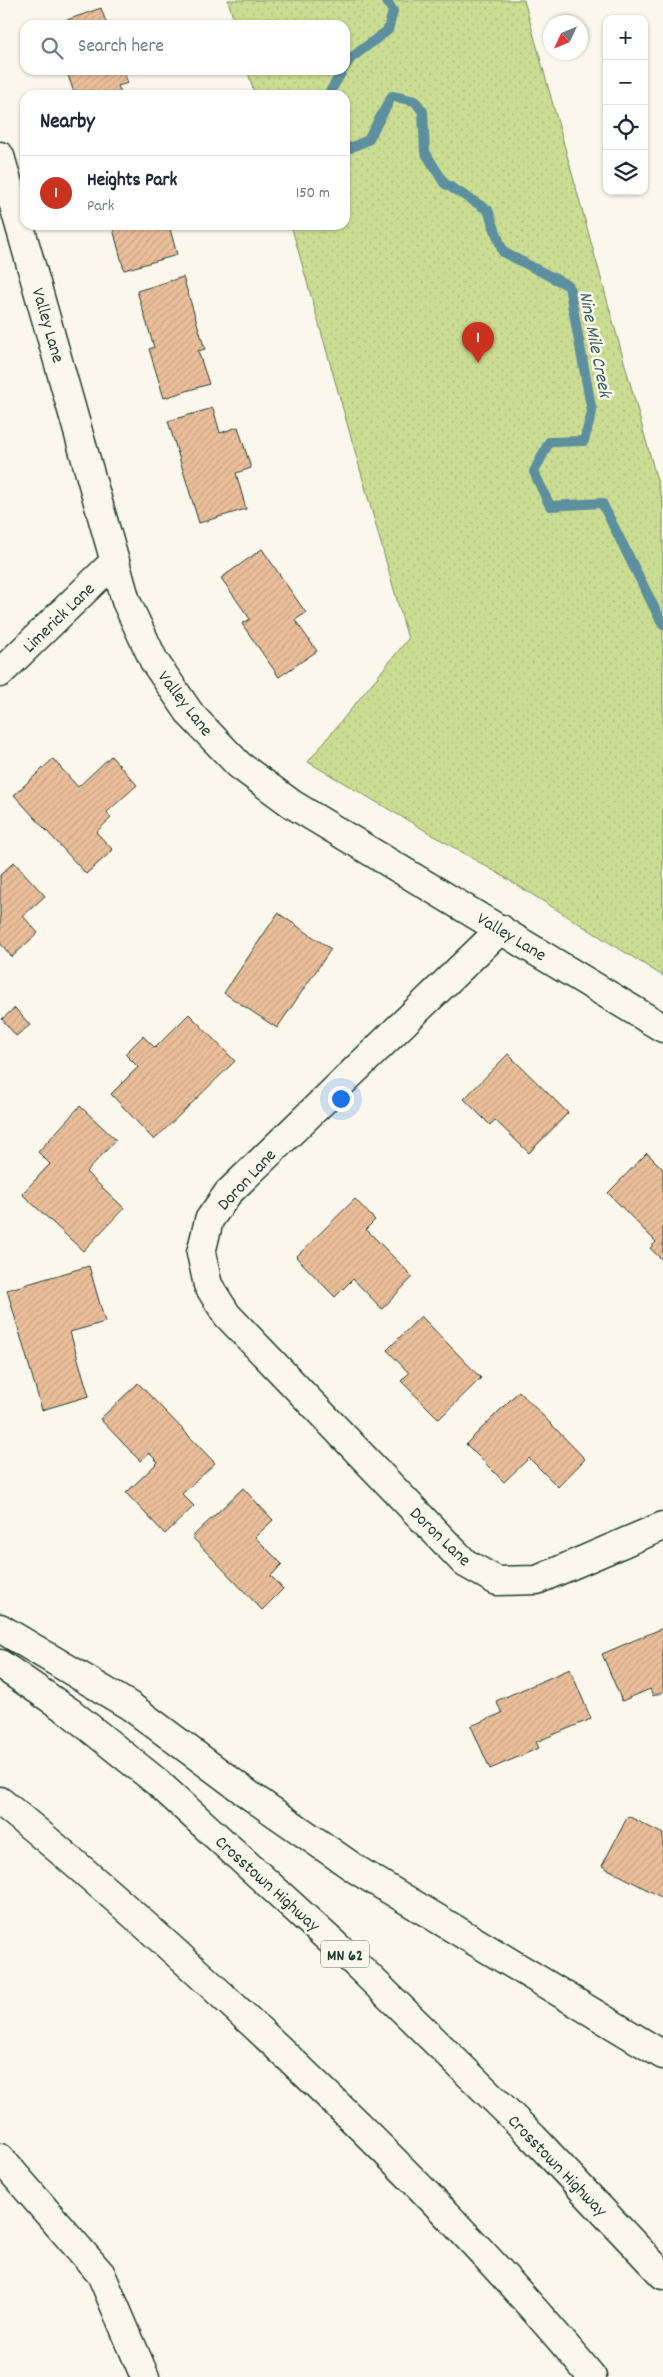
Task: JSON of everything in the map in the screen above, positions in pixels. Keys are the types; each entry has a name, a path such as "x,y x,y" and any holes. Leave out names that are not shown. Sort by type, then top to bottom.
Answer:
{"main road":[{"name":"Valley Lane","path":"0,156 20,226"},
{"name":"Valley Lane","path":"21,230 126,601 154,661 191,715 239,764 292,804 663,1028"},
{"name":"Limerick Lane","path":"0,674 115,561"},
{"name":"Doron Lane","path":"501,929 228,1193 209,1220 201,1253 208,1285 227,1315 465,1563 497,1581 536,1580 663,1526"},
{"path":"0,1628 130,1706 252,1796 357,1870 663,2055"},
{"name":"Crosstown Highway","path":"0,1664 70,1712 157,1782 356,1964 533,2137 663,2275"},
{"path":"0,1801 54,1844 225,1997 329,2095 533,2308 592,2377"},
{"path":"0,2158 102,2274 145,2377"},
{"path":"444,2213 572,2377"}],"green space":[{"path":"228,0 524,0 663,502 663,976 501,875 308,762 408,639 292,230 350,230 350,90 253,90 249,75 350,75 350,20 234,20"}],"building":[{"path":"101,8 105,20 67,20"},
{"path":"68,75 125,75 128,83 118,86 120,90 73,90"},
{"path":"113,230 170,230 177,255 124,270"},
{"path":"183,277 205,349 198,351 209,384 164,398 149,349 154,347 137,291"},
{"path":"213,408 220,433 238,427 251,468 236,473 246,509 199,523 168,421"},
{"path":"262,549 306,613 295,620 317,651 279,677 242,624 250,619 221,578"},
{"path":"111,756 137,785 107,812 111,818 96,832 113,850 86,874 14,795 53,759 78,787"},
{"path":"14,862 45,896 23,916 38,933 12,957 0,943 0,875"},
{"path":"278,913 331,949 277,1028 224,993"},
{"path":"15,1008 30,1025 16,1036 2,1019"},
{"path":"189,1014 235,1061 154,1140 111,1094 138,1067 125,1054 143,1036 155,1048"},
{"path":"508,1054 568,1113 529,1153 495,1120 490,1125 464,1099"},
{"path":"80,1106 116,1140 86,1172 124,1208 83,1251 22,1194 50,1164 38,1152"},
{"path":"647,1153 663,1169 663,1261 650,1248 656,1242 608,1193"},
{"path":"355,1199 375,1220 366,1229 413,1277 382,1309 353,1279 335,1297 296,1257"},
{"path":"89,1266 105,1322 70,1332 89,1396 42,1410 7,1290"},
{"path":"421,1316 481,1378 439,1419 401,1381 409,1373 387,1350"},
{"path":"138,1383 215,1463 182,1494 194,1506 165,1534 126,1493 158,1462 149,1453 140,1461 100,1419"},
{"path":"519,1391 585,1459 558,1487 529,1458 504,1482 466,1444"},
{"path":"243,1488 273,1520 255,1537 282,1564 271,1576 283,1589 262,1610 192,1537"},
{"path":"663,1628 663,1692 653,1696 650,1689 622,1701 602,1654"},
{"path":"570,1669 591,1719 536,1742 539,1748 490,1769 471,1726 502,1713 496,1701"},
{"path":"628,1816 663,1834 663,1898 602,1866"}],"waterway":[{"name":"Nine Mile Creek","path":"350,60 388,30 393,11 386,0"},
{"name":"Nine Mile Creek","path":"331,90 340,75"},
{"name":"Nine Mile Creek","path":"350,148 368,140 392,96 415,101 423,112 425,152 444,183 488,210 503,252 569,286 592,412 584,441 549,442 534,472 550,506 602,503 663,625"}],"place":[{"name":"Heights Park","path":"478,363"}]}
